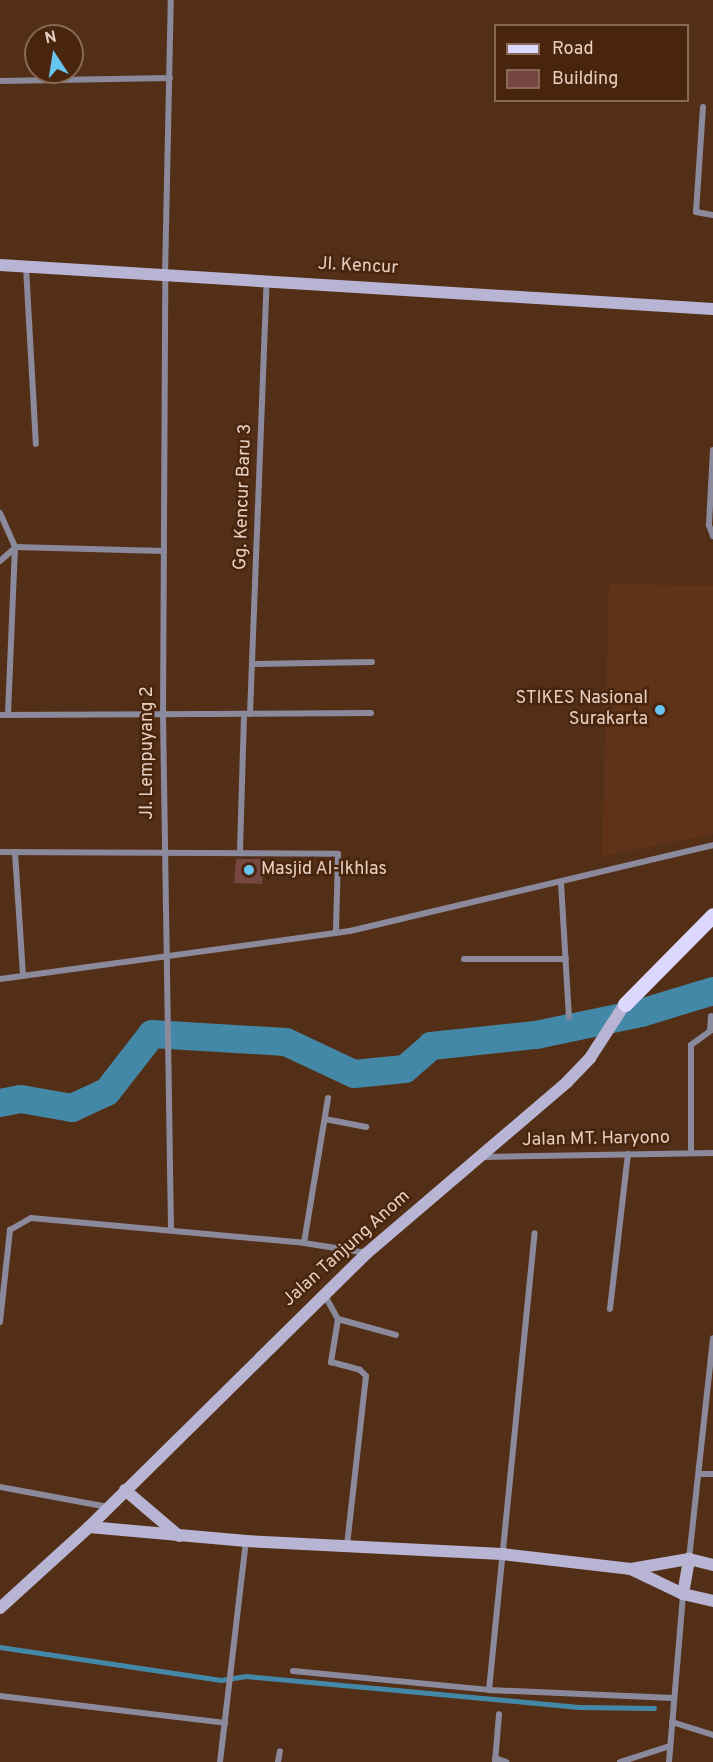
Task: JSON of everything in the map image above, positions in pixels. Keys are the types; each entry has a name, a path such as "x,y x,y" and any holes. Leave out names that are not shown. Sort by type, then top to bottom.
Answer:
{"main road":[{"name":"Jalan Tanjung Anom","path":"625,1004 713,915"}],"street":[{"name":"Jl. Lempuyang 2","path":"171,0 165,276 162,717 171,1230"},
{"path":"0,81 170,78"},
{"path":"703,107 696,212 713,215"},
{"name":"Jl. Kencur","path":"0,265 713,309"},
{"path":"27,267 36,444"},
{"name":"Gg. Kencur Baru 3","path":"240,851 252,664 267,280"},
{"path":"713,450 709,525 713,536"},
{"path":"0,513 15,547 8,715"},
{"path":"0,561 15,547 164,551"},
{"path":"252,664 372,662"},
{"path":"0,715 162,717 371,713"},
{"path":"0,979 336,933 561,883 713,845"},
{"path":"0,852 164,850 338,854 336,933"},
{"path":"15,852 23,976"},
{"path":"561,883 569,1017"},
{"path":"464,959 566,959"},
{"name":"Jalan Tanjung Anom","path":"0,1608 89,1527 367,1253 567,1082 625,1004"},
{"path":"691,1153 692,1045 710,1031 711,1016"},
{"path":"304,1243 328,1098"},
{"path":"325,1119 366,1127"},
{"name":"Jalan MT. Haryono","path":"480,1157 713,1153"},
{"path":"610,1309 628,1154"},
{"path":"0,1322 3,1265 10,1230 31,1218 304,1243 367,1253"},
{"path":"489,1690 535,1233"},
{"path":"324,1294 338,1319 331,1362 360,1370 366,1376 347,1545"},
{"path":"338,1319 396,1335"},
{"path":"669,1762 683,1594 699,1474 713,1338"},
{"path":"699,1474 713,1474"},
{"path":"0,1487 108,1507"},
{"path":"125,1490 179,1536"},
{"path":"89,1527 246,1541 502,1554 631,1569 689,1559 713,1565"},
{"path":"220,1762 246,1541"},
{"path":"631,1569 683,1594 713,1601"},
{"path":"293,1671 489,1690 673,1698"},
{"path":"0,1696 225,1723"},
{"path":"499,1714 495,1760 506,1762"},
{"path":"672,1722 713,1736"},
{"path":"620,1762 670,1746"},
{"path":"278,1762 280,1751"}],"shaded area":[{"name":"STIKES Nasional Surakarta","path":"609,584 713,586 713,834 602,856"}],"building":[{"name":"Masjid Al-Ikhlas","path":"236,859 264,859 262,884 234,883"}],"waterway":[{"path":"0,1103 21,1099 72,1108 107,1092 152,1034 286,1042 354,1074 405,1069 431,1046 536,1035 641,1013 713,991"},
{"path":"0,1647 221,1680 246,1676 579,1707 654,1708"}],"place":[{"name":"STIKES Nasional Surakarta","path":"660,710"},
{"name":"Masjid Al-Ikhlas","path":"249,870"}]}
